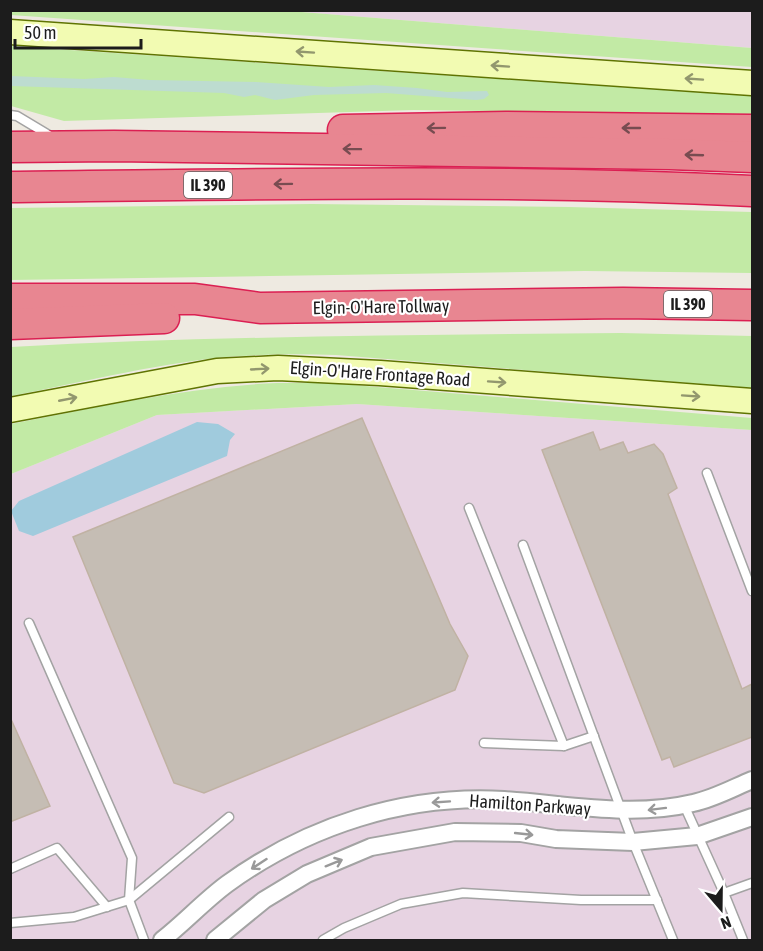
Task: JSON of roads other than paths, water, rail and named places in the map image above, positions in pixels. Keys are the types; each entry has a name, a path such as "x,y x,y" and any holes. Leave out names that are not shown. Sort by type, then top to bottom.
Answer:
{"highway":[{"path":"114,146 202,132 506,127 753,130"},
{"path":"10,147 114,146 753,157"},
{"name":"IL 390","path":"10,187 405,183 753,190"},
{"name":"Elgin-O'Hare Tollway","path":"10,299 195,299 260,308 623,303 753,305"},
{"path":"10,324 184,317 260,308"}],"main road":[{"path":"10,32 753,83"},
{"name":"Elgin-O'Hare Frontage Road","path":"10,410 217,371 278,368 753,401"}],"street":[{"name":"Hamilton Parkway","path":"162,940 226,885 277,851 325,829 365,815 416,803 459,800 502,800 598,810 651,810 696,803 753,780"},
{"name":"Hamilton Parkway","path":"215,940 264,900 307,874 371,848 455,832 521,833 556,839 633,842 697,836 753,818"}],"lane":[{"path":"10,115 17,116 68,146"},
{"path":"707,473 753,591"},
{"path":"469,508 564,746"},
{"path":"523,545 633,842 673,940"},
{"path":"29,623 132,858 129,900 144,940"},
{"path":"484,743 564,746 594,736"},
{"path":"684,805 743,940"},
{"path":"10,923 74,917 129,900 229,817"},
{"path":"10,868 57,848 107,907"},
{"path":"724,893 753,883"},
{"path":"323,940 344,928 401,904 463,893 581,900 657,900"}],"water":[{"path":"197,422 218,424 235,434 230,440 227,456 33,536 19,531 11,511 19,501"}]}
